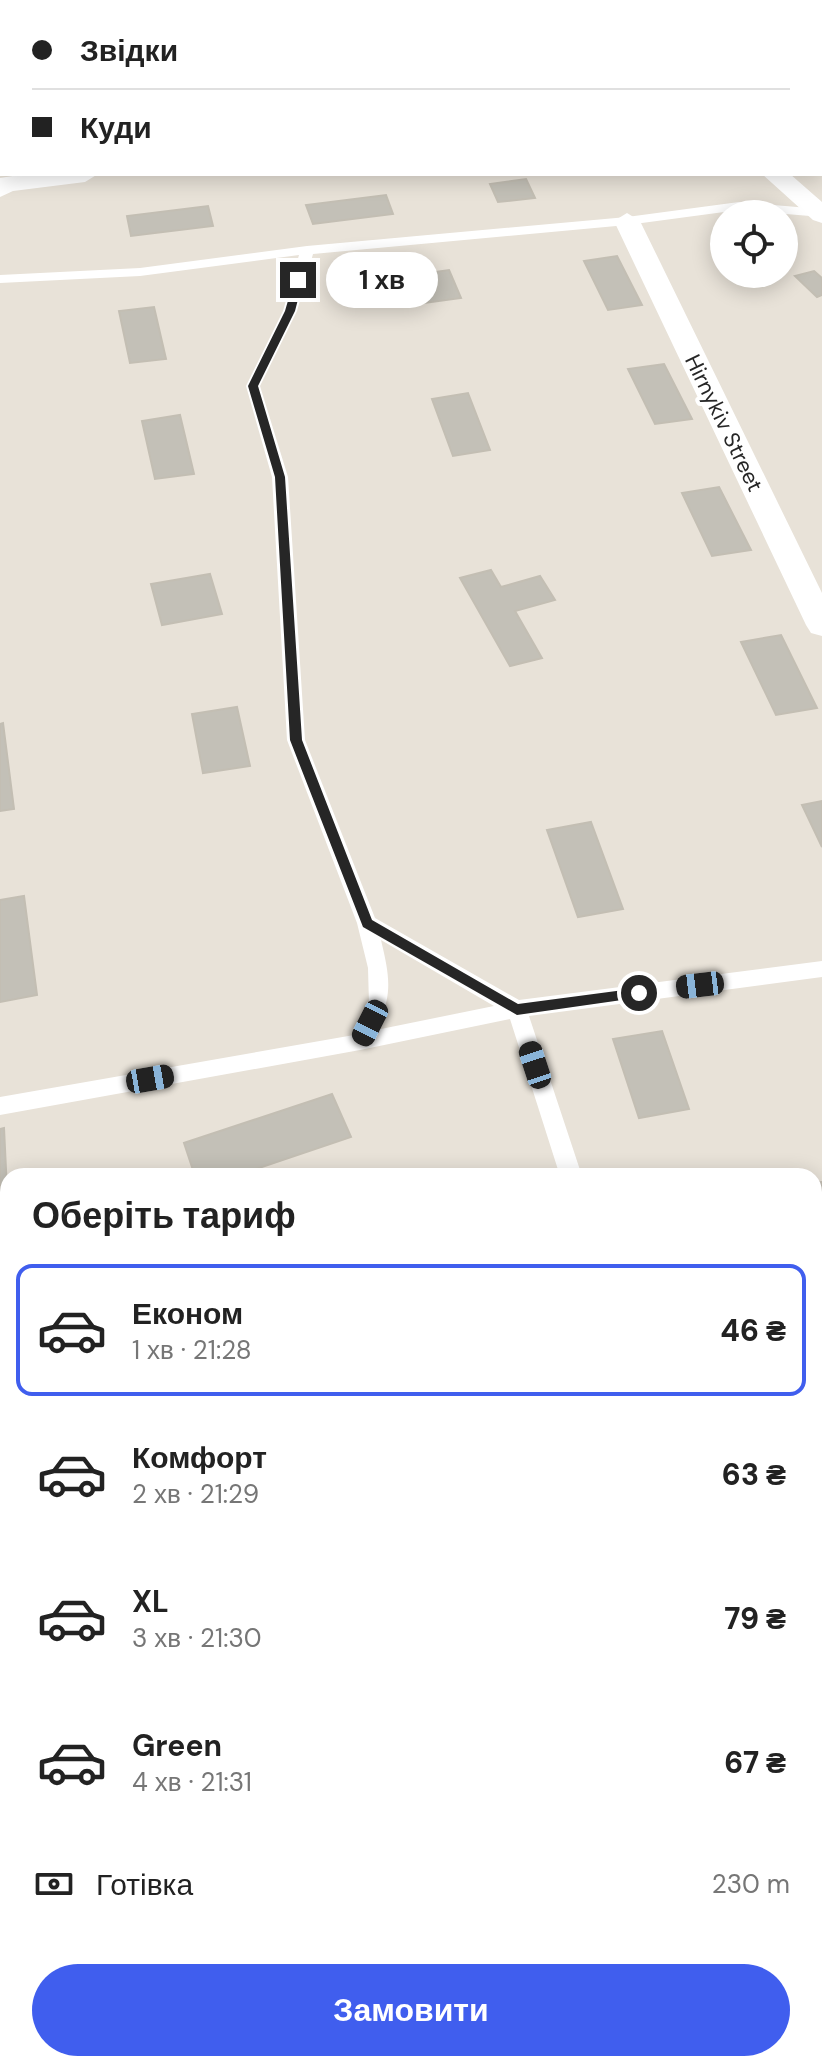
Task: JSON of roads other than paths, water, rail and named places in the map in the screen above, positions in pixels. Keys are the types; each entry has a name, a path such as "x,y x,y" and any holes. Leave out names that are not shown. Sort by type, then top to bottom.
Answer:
{"street":[{"path":"0,189 5,184 69,176"},
{"path":"777,176 821,214"},
{"name":"Hirnykiv Street","path":"627,221 822,625"}],"lane":[{"path":"0,279 140,272 307,250 627,221 739,206 821,214"},
{"path":"307,250 290,311 253,386 280,477 296,740 367,923 378,968 379,1004 360,1042"},
{"path":"367,923 517,1009 568,1168"},
{"path":"0,1106 360,1042 517,1009 822,969"}]}
